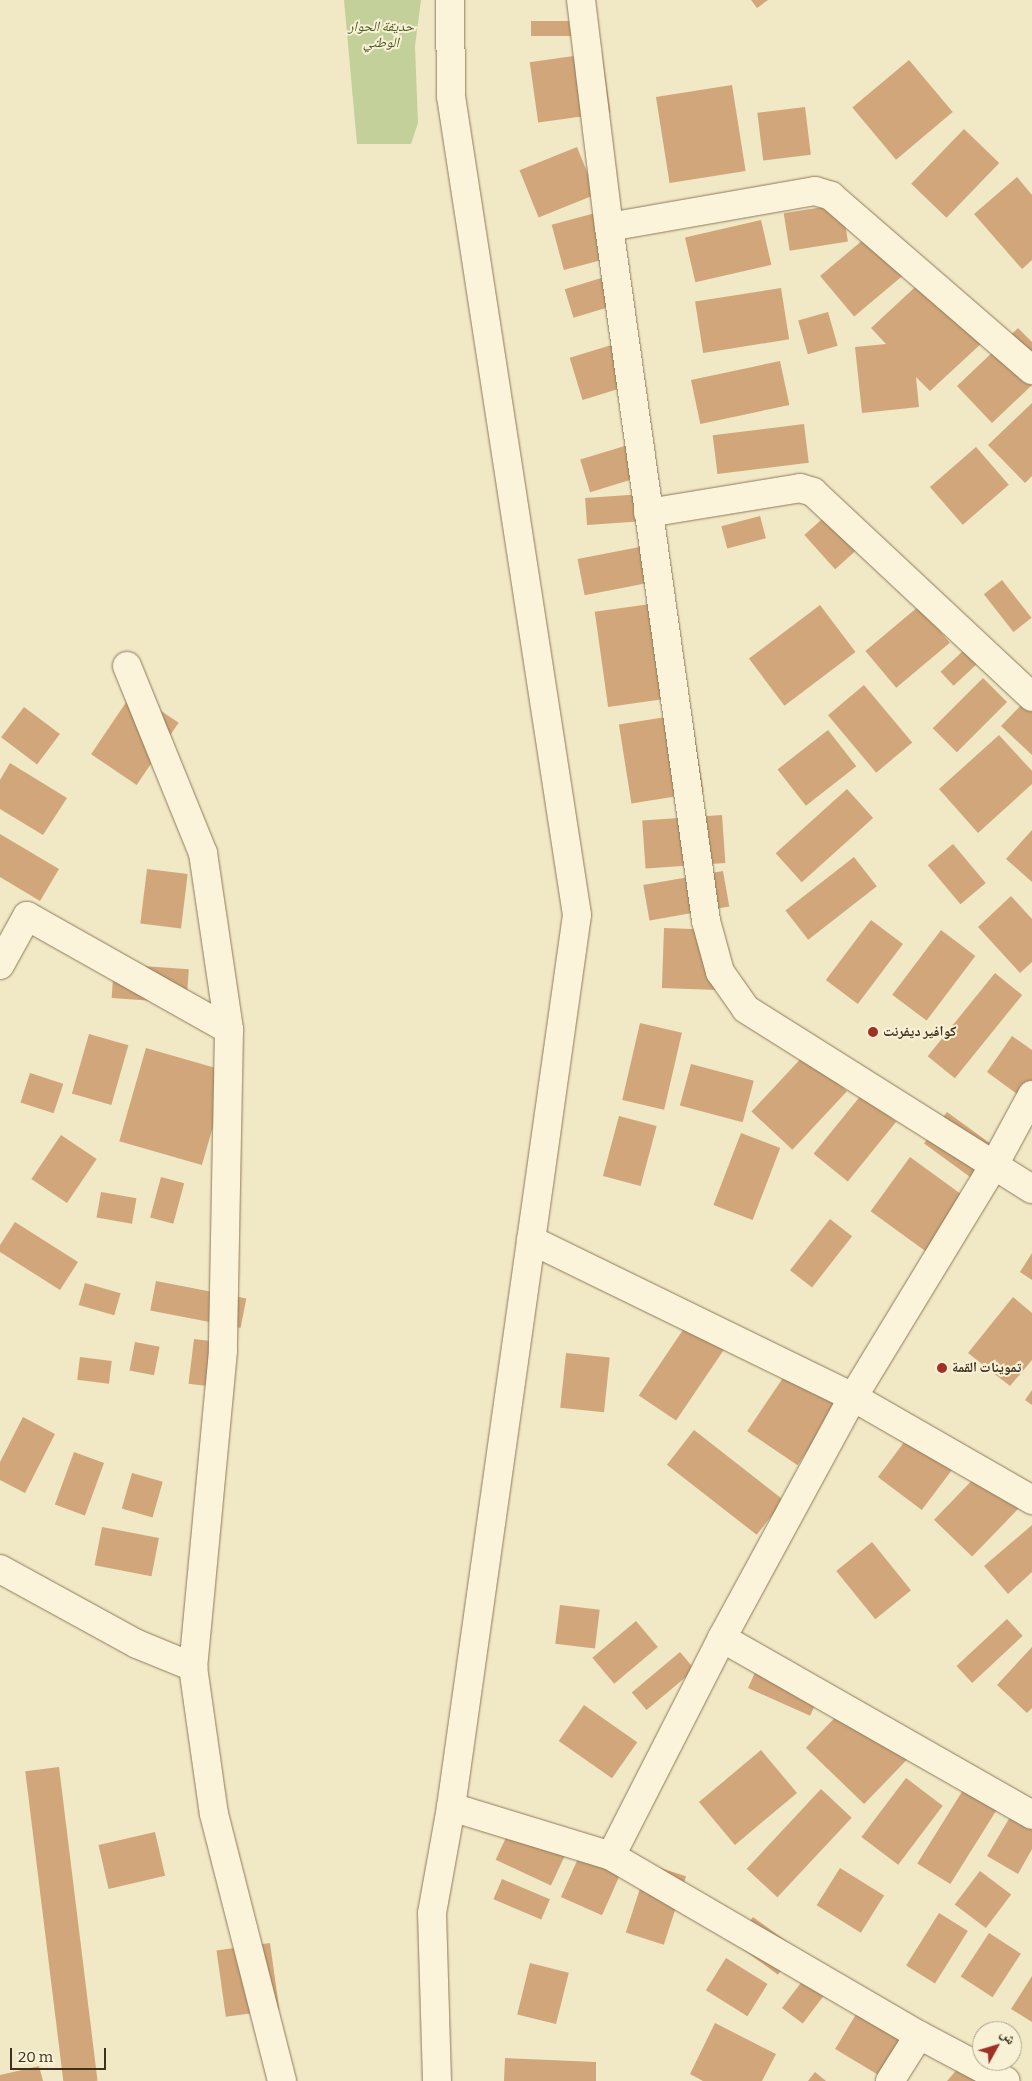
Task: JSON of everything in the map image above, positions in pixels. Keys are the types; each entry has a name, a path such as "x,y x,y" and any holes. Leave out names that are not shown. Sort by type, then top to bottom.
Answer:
{"street":[{"path":"438,2081 432,1913 450,1807 577,915 451,96 450,0"},
{"path":"581,0 609,227 706,922 720,972 746,1009 993,1167 1032,1189"},
{"path":"609,227 815,191 831,196 1032,370"},
{"path":"648,513 800,488 813,492 1032,696"},
{"path":"127,666 204,853 229,1030 223,1350 193,1667 214,1814 282,2081"},
{"path":"0,964 27,916 229,1030"},
{"path":"611,1856 722,1638 853,1397 993,1167 1032,1095"},
{"path":"531,1240 853,1397 1032,1500"},
{"path":"0,1569 138,1644 193,1667"},
{"path":"722,1638 1032,1815"},
{"path":"450,1807 611,1856 919,2035 1006,2081"},
{"path":"890,2081 919,2035"}],"green space":[{"name":"حديقة الحوار الوطني","path":"344,0 421,0 415,46 418,123 411,144 357,144"}],"building":[{"path":"751,0 768,0 757,8"},
{"path":"531,21 588,21 588,36 531,36"},
{"path":"602,52 610,112 538,123 530,62"},
{"path":"909,60 953,112 896,160 852,108"},
{"path":"732,85 746,171 670,183 656,97"},
{"path":"805,107 811,155 763,160 757,113"},
{"path":"964,129 999,163 946,218 911,184"},
{"path":"577,147 596,194 539,218 520,170"},
{"path":"1017,177 1032,195 1032,260 1022,269 974,214"},
{"path":"842,204 848,242 790,251 784,213"},
{"path":"599,212 611,257 564,270 552,225"},
{"path":"761,220 771,265 695,282 685,238"},
{"path":"876,229 910,270 854,317 820,276"},
{"path":"624,271 633,300 573,318 565,289"},
{"path":"926,277 984,341 930,391 916,377 919,407 862,413 855,347 886,344 871,328"},
{"path":"781,288 789,339 703,353 695,302"},
{"path":"828,312 838,346 808,354 798,321"},
{"path":"1018,328 1032,342 1032,385 992,423 957,386"},
{"path":"628,340 641,382 583,400 570,358"},
{"path":"780,361 789,405 700,424 691,380"},
{"path":"1032,403 1032,476 1025,483 988,445"},
{"path":"804,424 809,463 717,474 713,435"},
{"path":"628,445 638,478 590,492 580,460"},
{"path":"976,447 1009,485 963,525 930,487"},
{"path":"643,494 645,521 587,525 585,498"},
{"path":"840,503 871,537 835,569 804,535"},
{"path":"760,516 766,538 727,549 721,526"},
{"path":"660,543 667,579 585,595 578,559"},
{"path":"1002,580 1032,618 1013,632 984,594"},
{"path":"672,601 685,696 608,707 595,612"},
{"path":"820,605 856,652 784,706 749,659"},
{"path":"919,606 950,643 896,688 865,651"},
{"path":"964,650 977,664 954,686 941,672"},
{"path":"983,678 1007,702 957,752 933,728"},
{"path":"864,685 912,742 876,773 828,715"},
{"path":"133,692 179,723 137,785 91,754"},
{"path":"1028,698 1032,702 1032,755 1001,726"},
{"path":"24,707 60,734 37,764 1,737"},
{"path":"691,713 704,792 631,803 619,724"},
{"path":"828,730 856,766 806,806 778,769"},
{"path":"999,735 1032,771 1032,784 978,833 939,789"},
{"path":"10,763 67,798 43,835 0,809 0,780"},
{"path":"847,789 873,818 802,882 776,853"},
{"path":"722,815 725,863 646,868 642,821"},
{"path":"1032,830 1032,882 1006,859"},
{"path":"0,834 59,869 40,901 0,877"},
{"path":"953,844 986,883 961,904 928,865"},
{"path":"854,857 877,886 808,940 785,911"},
{"path":"147,869 188,874 181,929 140,924"},
{"path":"723,871 729,906 649,921 643,885"},
{"path":"1011,896 1032,919 1032,962 1020,973 978,927"},
{"path":"871,920 903,944 858,1004 826,980"},
{"path":"664,928 720,930 718,990 662,988"},
{"path":"941,930 975,956 927,1021 892,995"},
{"path":"114,964 189,969 186,1003 112,998"},
{"path":"995,973 1022,995 955,1078 928,1056"},
{"path":"640,1023 682,1033 664,1110 622,1100"},
{"path":"89,1034 128,1045 111,1105 72,1094"},
{"path":"1012,1036 1032,1050 1032,1081 1021,1097 987,1072"},
{"path":"146,1048 229,1072 202,1165 119,1141"},
{"path":"806,1053 847,1091 792,1150 751,1112"},
{"path":"691,1064 754,1081 743,1122 680,1106"},
{"path":"30,1073 63,1084 54,1113 20,1102"},
{"path":"862,1094 896,1122 848,1182 814,1154"},
{"path":"947,1112 997,1148 974,1180 924,1144"},
{"path":"619,1116 657,1126 641,1186 603,1176"},
{"path":"741,1133 780,1148 753,1220 713,1205"},
{"path":"61,1135 97,1159 67,1203 31,1179"},
{"path":"910,1157 976,1205 937,1259 871,1211"},
{"path":"161,1177 184,1183 173,1224 150,1218"},
{"path":"101,1192 136,1198 132,1224 96,1218"},
{"path":"830,1219 852,1236 812,1287 790,1270"},
{"path":"15,1222 78,1262 60,1290 0,1252 0,1245"},
{"path":"1032,1253 1032,1280 1020,1272"},
{"path":"156,1281 246,1299 241,1328 150,1310"},
{"path":"85,1283 121,1293 114,1315 79,1305"},
{"path":"1013,1297 1032,1313 1032,1360 1010,1386 968,1353"},
{"path":"693,1315 730,1340 676,1421 639,1395"},
{"path":"194,1339 217,1342 211,1386 189,1384"},
{"path":"135,1342 160,1347 154,1375 129,1370"},
{"path":"566,1353 610,1358 604,1412 560,1408"},
{"path":"80,1357 112,1361 109,1384 77,1380"},
{"path":"789,1369 840,1403 798,1465 747,1431"},
{"path":"1032,1390 1032,1405 1025,1400"},
{"path":"23,1417 55,1434 25,1493 0,1480 0,1462"},
{"path":"914,1429 958,1462 922,1510 878,1477"},
{"path":"694,1430 784,1500 757,1535 667,1465"},
{"path":"74,1452 104,1463 85,1516 55,1505"},
{"path":"984,1468 1022,1505 972,1557 934,1520"},
{"path":"132,1473 163,1482 153,1517 122,1509"},
{"path":"1032,1525 1032,1572 1008,1594 984,1566"},
{"path":"102,1527 159,1538 151,1576 95,1565"},
{"path":"872,1542 911,1590 875,1619 836,1571"},
{"path":"560,1605 600,1610 595,1649 555,1644"},
{"path":"1007,1619 1023,1636 972,1683 957,1666"},
{"path":"636,1621 658,1647 614,1684 592,1658"},
{"path":"1032,1647 1032,1708 1027,1713 997,1685"},
{"path":"680,1652 695,1670 647,1710 632,1692"},
{"path":"757,1668 819,1696 810,1716 748,1688"},
{"path":"851,1701 909,1757 864,1804 806,1748"},
{"path":"584,1705 637,1742 612,1778 559,1741"},
{"path":"761,1750 797,1793 735,1845 699,1802"},
{"path":"59,1767 98,2081 63,2081 25,1771"},
{"path":"975,1771 1008,1792 950,1884 917,1863"},
{"path":"906,1778 943,1806 898,1865 861,1837"},
{"path":"821,1789 852,1818 777,1897 747,1869"},
{"path":"1023,1795 1032,1801 1032,1849 1018,1874 987,1856"},
{"path":"510,1829 565,1855 551,1886 496,1860"},
{"path":"155,1832 165,1876 109,1889 98,1845"},
{"path":"580,1854 621,1872 602,1915 561,1897"},
{"path":"648,1864 686,1876 664,1945 626,1932"},
{"path":"840,1868 884,1896 861,1933 817,1905"},
{"path":"980,1871 1011,1894 986,1928 955,1905"},
{"path":"502,1879 550,1899 541,1920 493,1899"},
{"path":"939,1913 968,1931 935,1984 906,1966"},
{"path":"753,1917 797,1949 778,1975 734,1943"},
{"path":"989,1933 1021,1954 993,1997 961,1977"},
{"path":"270,1943 279,2009 226,2017 217,1951"},
{"path":"726,1958 768,1984 747,2016 706,1990"},
{"path":"530,1963 569,1973 556,2024 517,2014"},
{"path":"806,1976 827,1992 803,2024 782,2008"},
{"path":"1032,1976 1032,2022 1011,2009"},
{"path":"864,2001 918,2033 889,2081 835,2049"},
{"path":"715,2023 776,2054 762,2081 703,2081 690,2074"},
{"path":"505,2058 596,2062 596,2081 504,2081"},
{"path":"966,2059 972,2064 972,2071 979,2071 990,2081 947,2081"},
{"path":"39,2066 43,2081 0,2081 0,2075"},
{"path":"815,2072 826,2081 808,2081"}],"place":[{"name":"كوافير ديفرنت","path":"873,1032"},
{"name":"تموينات القمة","path":"942,1368"}]}
